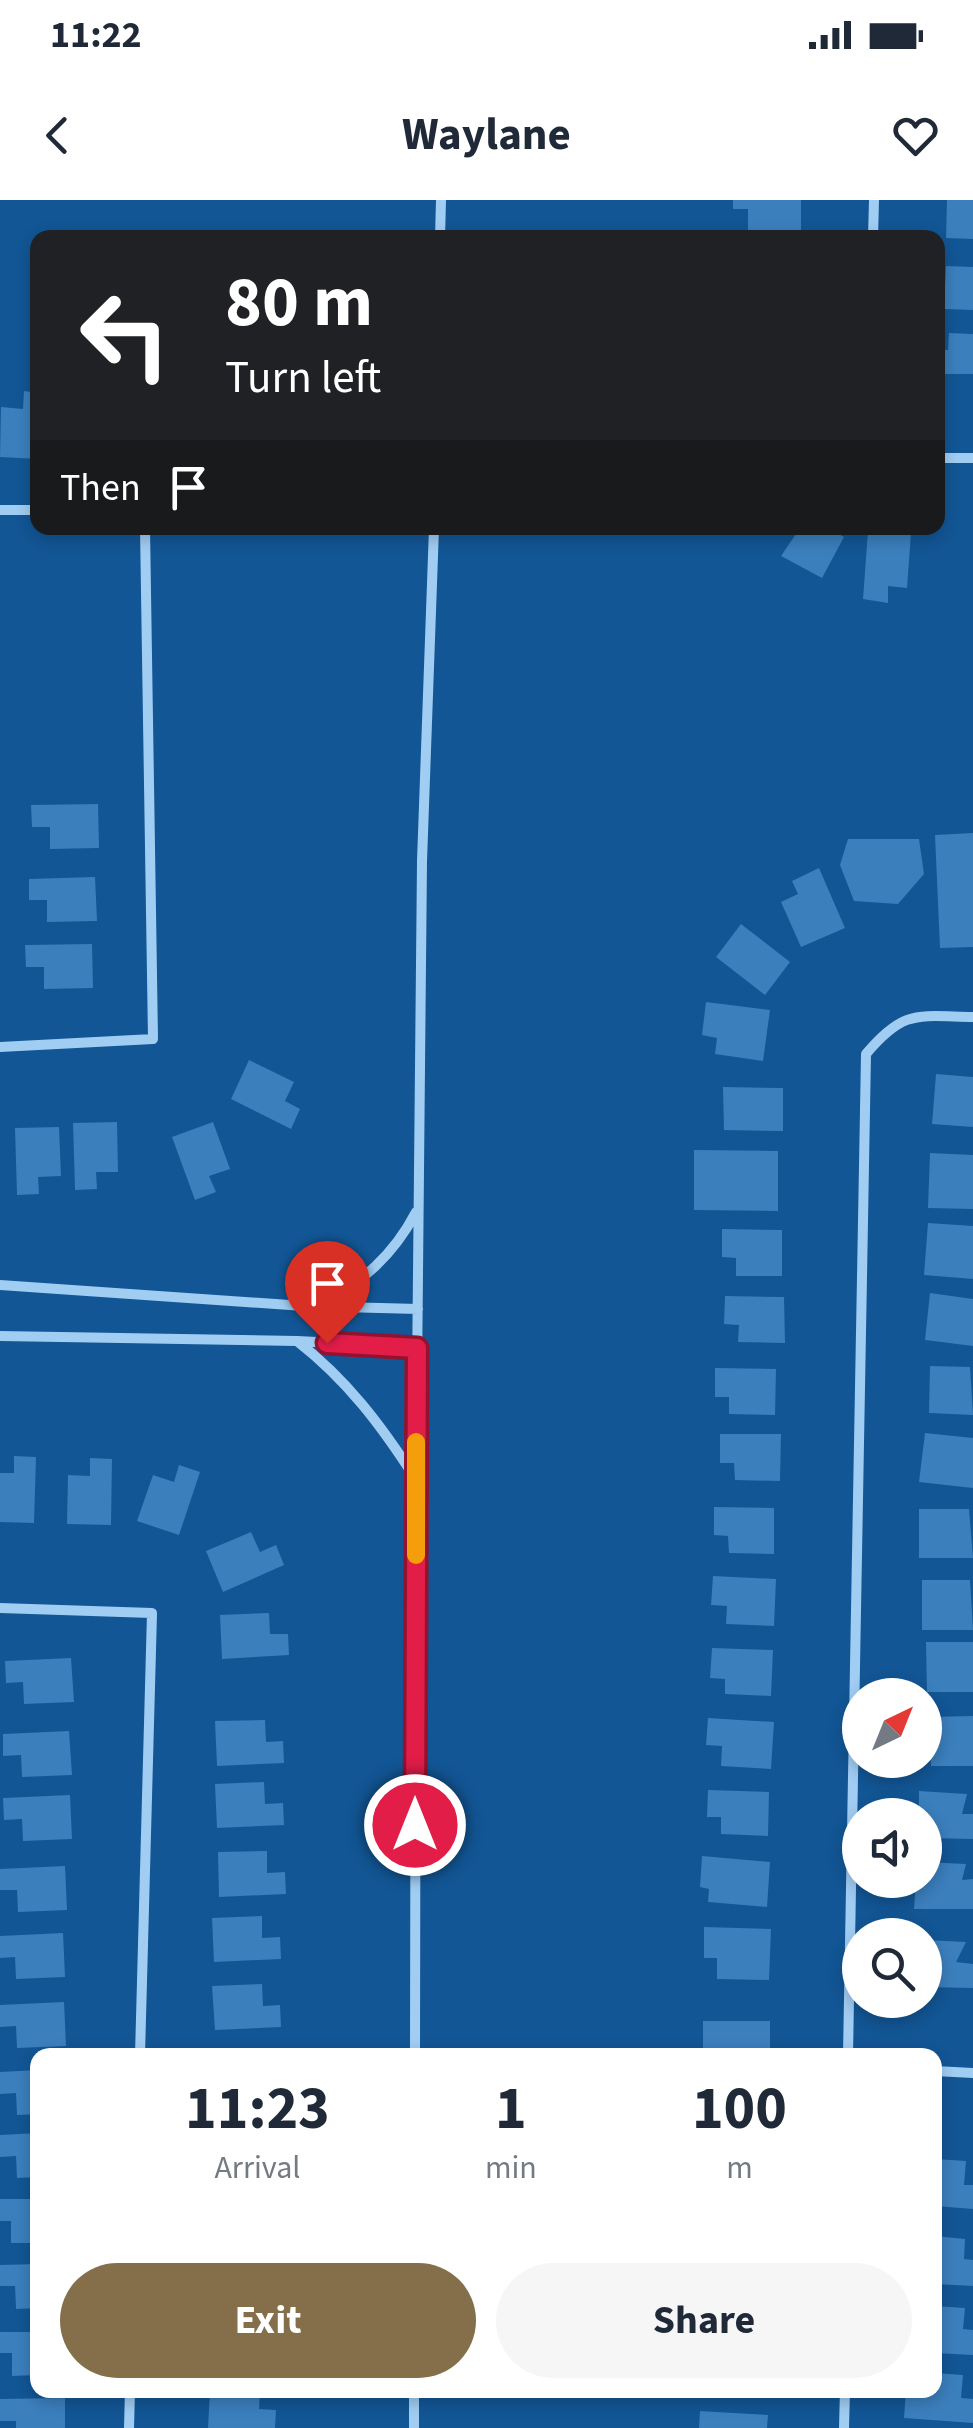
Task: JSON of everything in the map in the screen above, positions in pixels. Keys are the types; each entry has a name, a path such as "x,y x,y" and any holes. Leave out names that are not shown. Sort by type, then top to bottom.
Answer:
{"street":[{"path":"440,230 441,200"},
{"path":"874,200 874,230"},
{"path":"945,458 973,458"},
{"path":"0,510 30,510"},
{"path":"0,1047 153,1039 145,535"},
{"path":"414,2048 422,860 434,535"},
{"path":"848,2048 866,1054 887,1029 916,1016 973,1017"},
{"path":"319,1306 351,1288 388,1257 418,1208"},
{"path":"0,1285 319,1306 418,1308"},
{"path":"0,1336 417,1348"},
{"path":"297,1342 327,1364 360,1398 416,1479"},
{"path":"0,1608 152,1613 140,2048"},
{"path":"942,2071 973,2072"},
{"path":"129,2428 130,2398"},
{"path":"414,2398 414,2428"},
{"path":"844,2428 845,2398"}],"building":[{"path":"733,200 801,200 801,230 748,230 748,209 733,209"},
{"path":"947,200 973,200 973,239 946,238"},
{"path":"946,266 973,267 973,310 945,309"},
{"path":"949,333 973,334 973,374 945,374"},
{"path":"24,391 30,392 30,459 0,457 1,407 23,409"},
{"path":"795,535 844,537 822,578 781,556"},
{"path":"868,535 911,535 907,588 888,586 888,603 863,599"},
{"path":"98,804 99,848 50,849 50,827 32,827 31,805"},
{"path":"973,833 973,947 940,948 935,835"},
{"path":"848,839 919,839 924,874 898,904 854,901 840,865"},
{"path":"819,868 845,928 801,947 781,902 798,894 792,881"},
{"path":"95,877 97,921 47,922 47,900 29,900 29,879"},
{"path":"741,924 790,962 765,995 716,957"},
{"path":"92,944 93,988 44,989 44,967 26,967 25,945"},
{"path":"706,1002 770,1010 763,1061 715,1054 717,1038 702,1035"},
{"path":"249,1060 294,1082 285,1101 300,1109 291,1129 231,1099"},
{"path":"936,1074 973,1077 973,1127 932,1124"},
{"path":"723,1087 783,1088 783,1131 724,1130"},
{"path":"117,1122 118,1172 96,1172 97,1189 75,1190 73,1123"},
{"path":"213,1122 230,1169 209,1176 216,1192 195,1200 172,1137"},
{"path":"59,1127 61,1176 38,1177 39,1194 17,1195 15,1128"},
{"path":"694,1150 778,1151 778,1211 694,1210"},
{"path":"930,1153 973,1155 973,1209 928,1208"},
{"path":"928,1223 973,1226 973,1279 924,1275"},
{"path":"722,1229 782,1230 782,1276 736,1276 736,1258 722,1257"},
{"path":"930,1293 973,1299 973,1346 925,1340"},
{"path":"725,1296 784,1297 785,1343 738,1342 739,1325 724,1324"},
{"path":"930,1366 970,1367 973,1415 929,1413"},
{"path":"715,1368 776,1369 775,1415 729,1414 729,1397 715,1397"},
{"path":"925,1433 973,1438 973,1488 919,1482"},
{"path":"720,1434 781,1434 780,1481 735,1480 734,1463 720,1463"},
{"path":"14,1456 36,1457 34,1523 0,1522 0,1473 14,1473"},
{"path":"90,1458 112,1459 111,1525 67,1524 68,1475 90,1476"},
{"path":"179,1465 200,1472 179,1535 137,1521 153,1475 174,1482"},
{"path":"714,1507 774,1508 774,1554 729,1553 728,1536 714,1535"},
{"path":"919,1509 969,1509 973,1558 919,1558"},
{"path":"251,1532 260,1552 276,1545 284,1565 223,1592 206,1551"},
{"path":"713,1576 776,1579 774,1626 726,1624 727,1606 711,1605"},
{"path":"922,1580 970,1580 973,1630 922,1630"},
{"path":"269,1613 270,1634 288,1634 289,1655 222,1659 220,1615"},
{"path":"926,1642 973,1642 973,1692 942,1692 942,1678 927,1678"},
{"path":"712,1648 773,1650 771,1696 725,1694 725,1679 710,1678"},
{"path":"71,1658 74,1702 24,1704 23,1682 6,1683 5,1661"},
{"path":"973,1716 973,1766 942,1766 942,1717"},
{"path":"708,1718 774,1722 771,1769 721,1766 722,1746 706,1745"},
{"path":"265,1720 266,1742 283,1741 284,1763 217,1766 215,1721"},
{"path":"69,1731 72,1775 22,1777 21,1755 3,1756 3,1734"},
{"path":"264,1782 265,1804 283,1803 284,1825 217,1828 215,1784"},
{"path":"708,1790 769,1792 768,1836 721,1834 721,1817 707,1817"},
{"path":"919,1791 967,1794 962,1814 973,1814 973,1839 942,1838 942,1798 919,1798"},
{"path":"70,1795 72,1839 23,1841 22,1819 4,1820 3,1798"},
{"path":"267,1851 267,1873 285,1872 286,1894 219,1897 218,1852"},
{"path":"702,1856 770,1862 767,1907 708,1902 709,1889 700,1887"},
{"path":"942,1863 966,1864 962,1880 973,1879 973,1909 914,1909 915,1898 942,1898"},
{"path":"65,1866 67,1910 18,1912 17,1890 0,1890 0,1869"},
{"path":"262,1916 262,1938 280,1937 281,1959 214,1962 212,1918"},
{"path":"704,1927 771,1929 769,1980 717,1979 717,1958 704,1958"},
{"path":"63,1933 65,1977 16,1979 15,1957 0,1958 0,1936"},
{"path":"942,1941 966,1942 956,1962 973,1964 973,1988 942,1987"},
{"path":"262,1984 263,2006 280,2005 281,2027 215,2030 212,1986"},
{"path":"64,2002 66,2046 17,2048 16,2026 0,2027 0,2005"},
{"path":"703,2021 770,2021 770,2048 703,2048"},
{"path":"30,2070 30,2114 17,2115 16,2093 0,2094 0,2072"},
{"path":"30,2133 30,2177 17,2178 16,2156 0,2157 0,2135"},
{"path":"942,2159 966,2161 964,2185 973,2185 973,2209 942,2207"},
{"path":"0,2199 30,2199 30,2243 11,2243 11,2221 0,2221"},
{"path":"942,2237 965,2239 964,2259 973,2260 973,2286 942,2284"},
{"path":"30,2264 30,2308 16,2309 15,2286 0,2286 0,2265"},
{"path":"942,2306 965,2308 963,2329 973,2330 973,2355 942,2353"},
{"path":"0,2332 30,2332 30,2375 12,2376 12,2353 0,2353"},
{"path":"942,2374 963,2375 961,2398 973,2399 973,2423 904,2418 905,2398 942,2398"},
{"path":"65,2398 65,2428 16,2428 16,2421 0,2421 0,2399"},
{"path":"210,2398 260,2398 259,2409 276,2410 275,2428 208,2428"},
{"path":"700,2411 768,2415 767,2428 699,2428"}],"slow traffic":[{"path":"416,1442 416,1555"}],"route":[{"path":"327,1343 417,1348 415,1825"}]}
